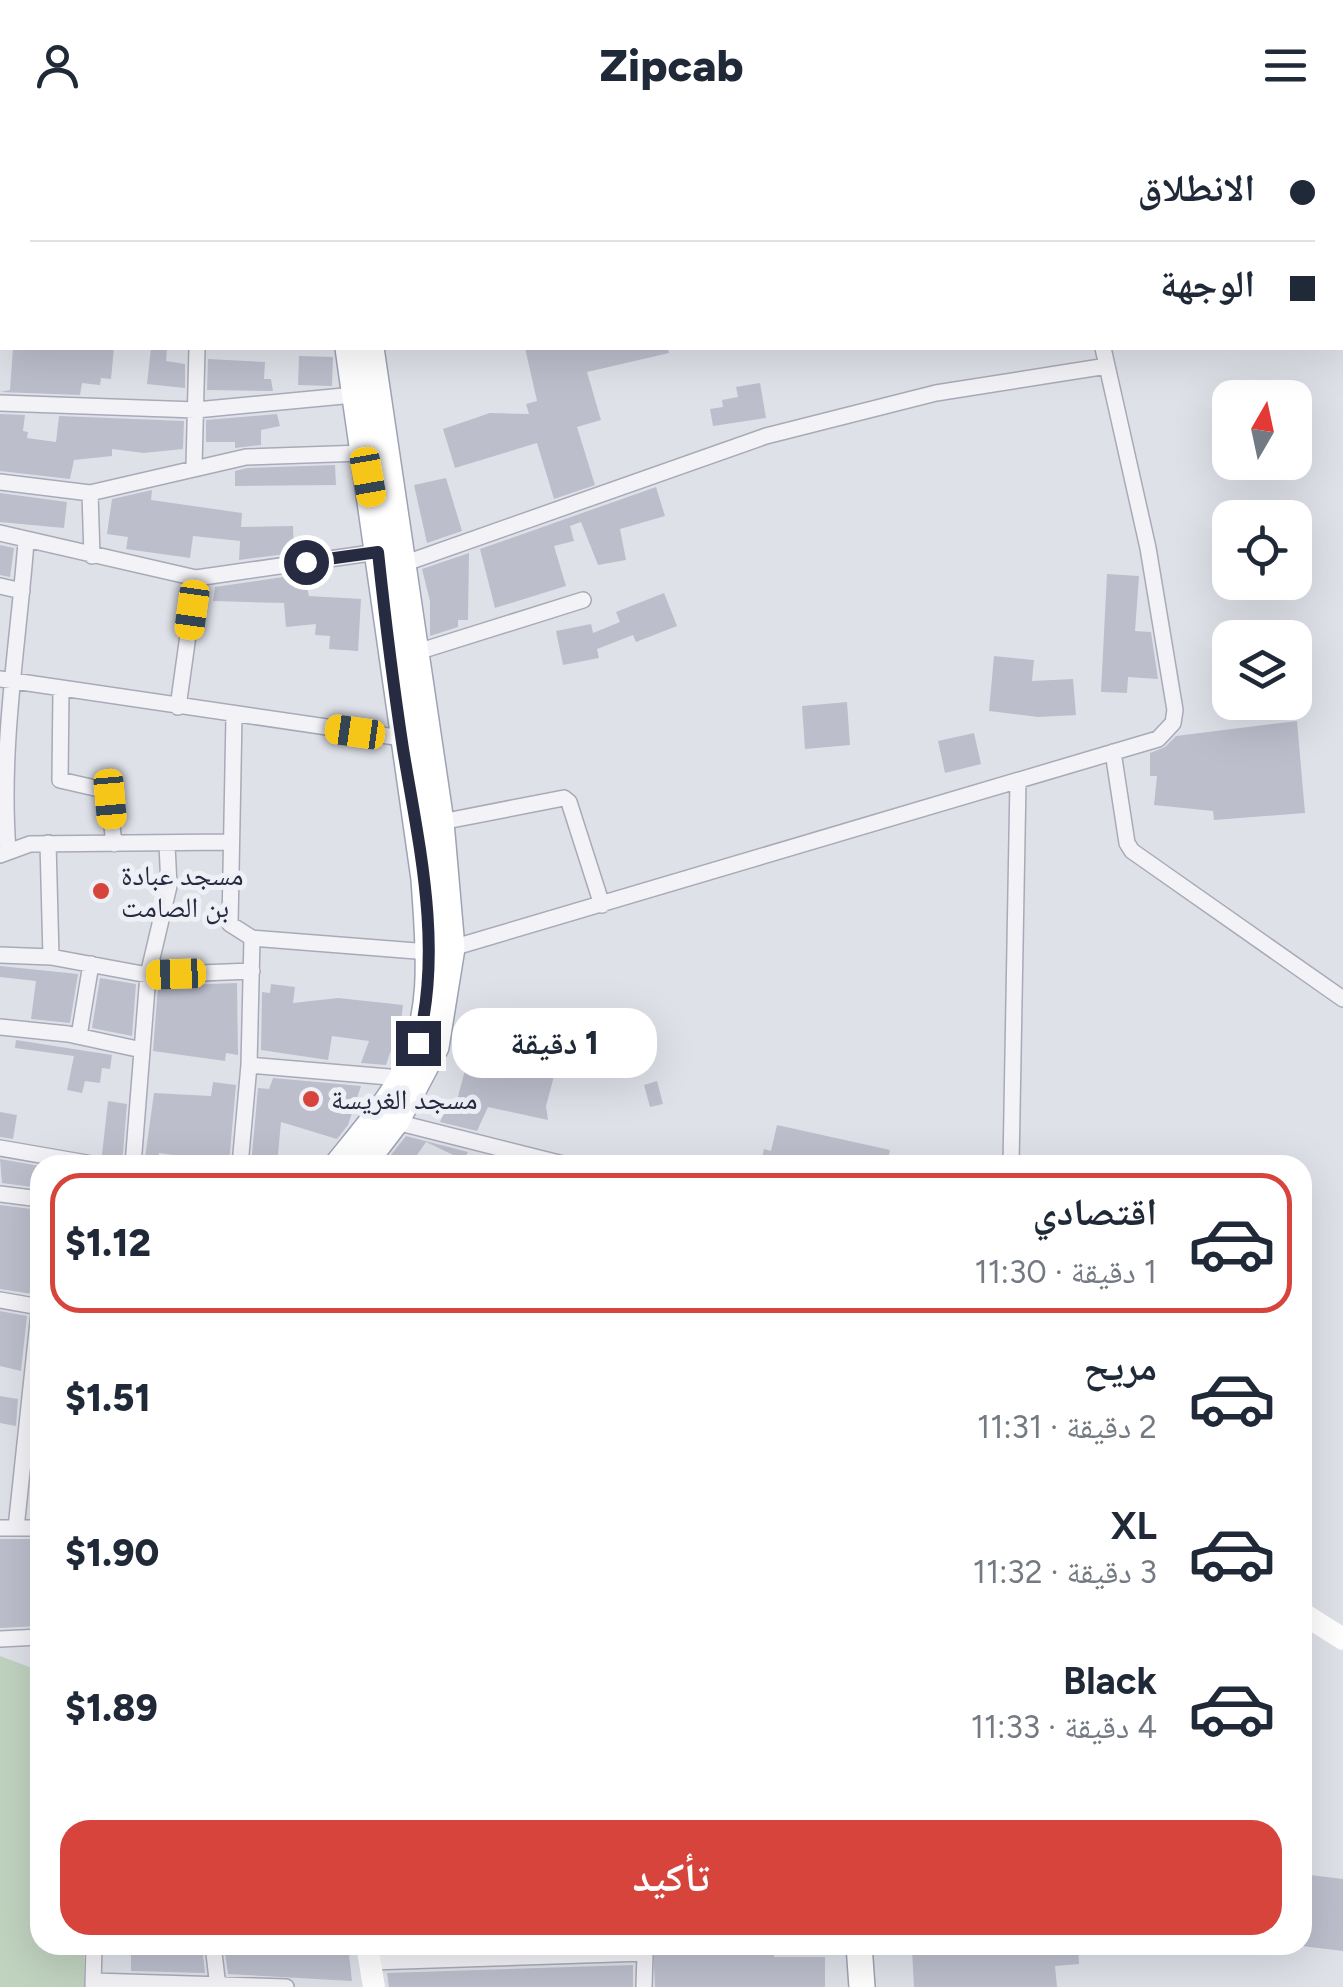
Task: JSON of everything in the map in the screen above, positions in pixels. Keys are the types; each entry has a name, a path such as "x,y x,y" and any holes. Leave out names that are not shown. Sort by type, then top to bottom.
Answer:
{"main road":[{"path":"344,1155 401,1078 426,1012 440,950 424,879 402,738 348,350"},
{"path":"371,350 441,822 436,1046 396,1122 371,1155"},
{"path":"1312,1619 1343,1639"},
{"path":"369,1955 374,1987"},
{"path":"860,1955 862,1987"},
{"path":"876,1955 878,1987"}],"street":[{"path":"194,466 197,350"},
{"path":"234,716 228,842 230,924 252,938 440,950 602,906 1158,738 1173,722 1175,710 1148,548 1103,350"},
{"path":"403,564 766,436 936,393 1107,366"},
{"path":"0,403 196,410 354,395"},
{"path":"0,482 90,493 246,457 363,453"},
{"path":"90,493 92,556"},
{"path":"0,534 196,578 378,552"},
{"path":"26,542 22,591 4,680 4,853 48,844 228,842"},
{"path":"178,707 196,578"},
{"path":"0,586 22,591"},
{"path":"414,653 583,600"},
{"path":"4,680 402,738"},
{"path":"61,688 60,780 108,790 114,844"},
{"path":"1114,752 1127,843 1132,851 1343,999"},
{"path":"1012,1155 1018,780"},
{"path":"441,822 564,798 569,802 602,906"},
{"path":"48,844 50,957"},
{"path":"134,1155 148,974 168,886 167,845"},
{"path":"241,1155 250,1065 252,938"},
{"path":"0,955 50,957 148,974 252,971"},
{"path":"79,1036 91,964"},
{"path":"0,1028 79,1036 142,1050"},
{"path":"250,1065 401,1078"},
{"path":"396,1122 527,1155"},
{"path":"0,1149 30,1155"},
{"path":"0,1194 30,1198"},
{"path":"0,1300 30,1304"},
{"path":"8,1528 30,1375"},
{"path":"0,1640 30,1638"},
{"path":"94,1955 93,1984 286,1987"},
{"path":"214,1955 218,1986"},
{"path":"644,1987 645,1955"}],"green space":[{"path":"0,1656 30,1667 30,1955 84,1955 84,1987 0,1987"}],"building":[{"path":"13,350 114,350 111,379 101,378 100,385 82,383 80,395 0,392 10,390"},
{"path":"151,350 167,350 166,361 185,364 185,388 147,384"},
{"path":"525,350 668,350 669,353 587,372 601,420 577,427 595,485 554,499 537,443 455,468 443,429 490,413 529,414 526,404 537,401"},
{"path":"299,356 333,357 332,386 298,385"},
{"path":"208,359 265,362 264,379 271,379 273,391 207,390"},
{"path":"760,383 766,418 713,426 710,409 723,407 722,400 738,397 736,387"},
{"path":"0,414 25,415 23,431 28,432 27,438 56,442 59,416 184,421 183,449 144,453 112,449 112,456 74,460 70,479 0,471"},
{"path":"277,414 280,426 261,430 261,445 235,448 235,442 206,442 206,420"},
{"path":"335,465 336,485 235,486 235,471 247,468"},
{"path":"446,478 462,531 427,543 414,485"},
{"path":"656,487 665,516 620,529 626,560 598,565 581,522 570,526 574,541 554,546 566,586 495,608 480,549"},
{"path":"152,490 151,500 242,513 241,527 293,526 294,553 239,560 240,541 193,536 190,558 126,549 128,537 107,534 112,499"},
{"path":"0,493 67,502 64,528 0,522"},
{"path":"0,545 14,548 10,577 0,575"},
{"path":"469,553 468,620 458,620 458,627 430,636 430,601 422,569"},
{"path":"304,574 309,596 361,599 358,651 329,649 330,636 315,635 316,624 286,627 284,603 213,601 215,587"},
{"path":"1107,574 1139,576 1135,631 1151,632 1158,679 1128,677 1127,693 1101,692"},
{"path":"664,593 677,626 636,642 633,635 597,649 599,658 563,665 556,631 591,624 593,633 620,622 616,612"},
{"path":"994,656 1034,660 1032,681 1073,679 1076,715 1038,717 989,711"},
{"path":"847,702 850,745 805,749 802,706"},
{"path":"1297,721 1305,813 1214,820 1213,811 1154,805 1157,776 1150,776 1150,753 1165,747 1176,736"},
{"path":"974,733 981,764 945,773 938,741"},
{"path":"0,966 78,974 70,1023 31,1019 36,981 0,977"},
{"path":"100,978 136,984 132,1036 92,1028"},
{"path":"237,983 238,1055 226,1053 225,1061 153,1051 158,986"},
{"path":"271,984 295,987 293,1003 338,998 403,1005 398,1047 392,1047 386,1065 361,1063 369,1041 332,1036 328,1060 261,1050 262,992 270,993"},
{"path":"541,1008 543,1066 556,1069 546,1106 548,1120 488,1107 477,1131 440,1122 446,1108 454,1112 479,1016"},
{"path":"16,1040 112,1055 110,1069 102,1068 100,1083 85,1081 82,1093 67,1090 74,1056 15,1048"},
{"name":"مسجد الغريسة","path":"273,1078 361,1086 348,1125 337,1139 281,1122 278,1155 252,1155 258,1088 269,1089"},
{"path":"657,1081 663,1104 650,1107 644,1085"},
{"path":"213,1082 236,1085 230,1155 145,1155 154,1093 211,1096"},
{"path":"108,1101 127,1104 123,1155 102,1155"},
{"path":"0,1112 17,1115 13,1139 0,1137"},
{"path":"777,1125 890,1150 889,1155 762,1155 764,1149 771,1151"},
{"path":"406,1136 468,1152 453,1155 426,1142 417,1155 391,1155"},
{"path":"0,1159 30,1164 30,1187 2,1183"},
{"path":"0,1205 30,1209 30,1294 0,1289"},
{"path":"0,1311 27,1316 21,1371 0,1366"},
{"path":"0,1396 18,1399 16,1426 0,1423"},
{"path":"0,1539 30,1539 30,1626 0,1628"},
{"path":"1312,1875 1343,1879 1343,1951 1312,1947"},
{"path":"131,1955 203,1955 205,1973 131,1971"},
{"path":"225,1955 349,1955 352,1981 228,1974"},
{"path":"653,1955 825,1957 825,1987 655,1987"},
{"path":"912,1955 1079,1955 1079,1964 1055,1966 1057,1987 914,1987"},
{"path":"633,1965 633,1987 389,1987 387,1973"}],"place":[{"name":"مسجد عبادة بن الصامت","path":"101,891"},
{"name":"مسجد الغريسة","path":"311,1099"}],"route":[{"path":"306,562 378,552 389,653 424,879 429,952 426,1012 418,1043"}]}
